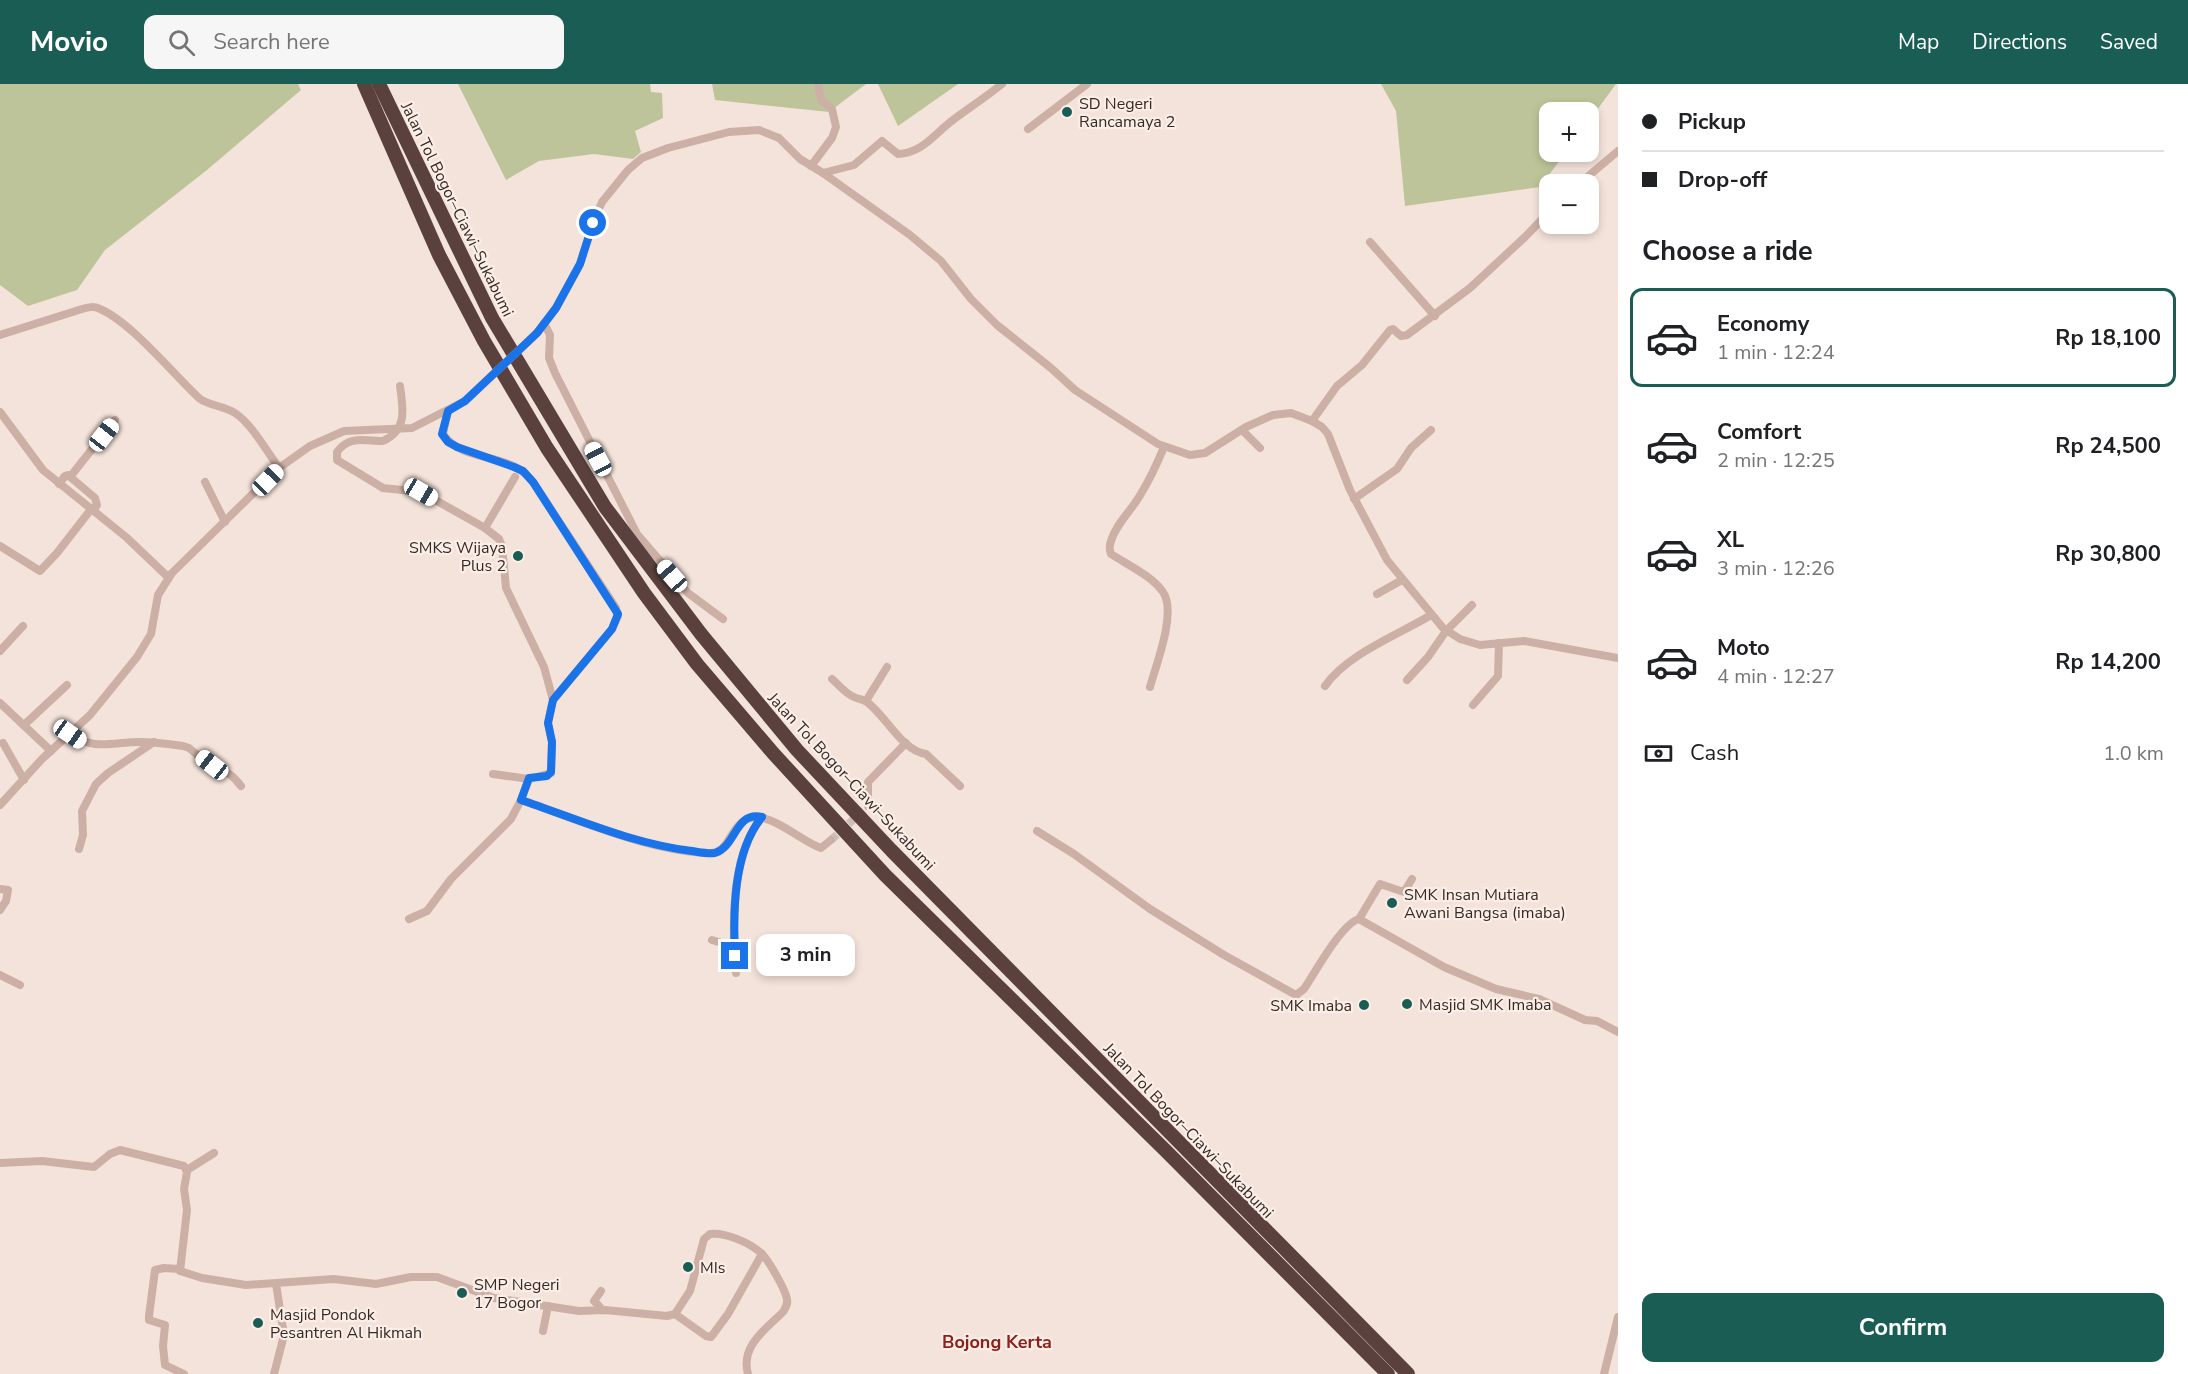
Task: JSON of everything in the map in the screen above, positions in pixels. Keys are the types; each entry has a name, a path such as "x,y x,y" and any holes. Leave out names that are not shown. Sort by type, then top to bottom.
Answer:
{"highway":[{"name":"Jalan Tol Bogor–Ciawi–Sukabumi","path":"364,84 439,255 484,341 548,448 644,593 697,664 773,753 885,875 1166,1151 1388,1374"},
{"name":"Jalan Tol Bogor–Ciawi–Sukabumi","path":"379,84 492,318 605,507 701,634 797,750 891,850 1408,1374"}],"street":[{"path":"811,166 832,138 836,127 832,109 821,100 818,84"},
{"path":"823,173 854,165 882,141 898,154 914,150 932,140 949,123 1002,84"},
{"path":"1028,129 1087,84"},
{"path":"0,805 96,707 147,642 153,627 158,595 168,577 279,468 310,446 344,431 397,430 416,426 465,401 537,333 556,308 580,264 593,223 605,197 623,175 642,158 668,148 738,130 759,130 779,138 795,155 908,233 940,261 997,325 1047,364 1071,387 1130,428 1164,447 1185,454 1201,454 1266,417 1280,414 1296,414 1322,427 1328,434 1354,499 1387,560 1446,631 1475,644 1516,640 1540,642 1618,658"},
{"path":"1591,174 1618,151"},
{"path":"1312,421 1337,386 1362,365 1390,330 1393,329 1402,337 1435,316 1470,288 1539,222"},
{"path":"1370,242 1435,316"},
{"path":"0,335 82,309 94,307 100,309 126,327 200,399 210,405 230,411 242,419 279,468"},
{"path":"544,323 550,335 549,358 555,373 637,534 688,593 723,619"},
{"path":"400,386 404,415 397,430 383,441 357,440 347,443 337,452 337,460 380,487 417,490 484,528 501,542 506,588 544,667 553,700"},
{"path":"448,411 442,434 448,442 523,471 533,482 616,609 618,616 612,629 553,700 548,723 552,742 551,772 547,776 529,778 494,774"},
{"path":"0,412 37,462 59,484 140,549 168,577"},
{"path":"70,477 115,420"},
{"path":"1242,430 1260,448"},
{"path":"1354,499 1397,469 1411,448 1431,430"},
{"path":"1150,687 1165,635 1167,600 1155,583 1112,554 1109,549 1113,536 1153,473 1164,447"},
{"path":"0,546 36,571 40,571 97,505 95,498 70,477 65,476 59,484"},
{"path":"484,528 515,477"},
{"path":"205,482 225,522"},
{"path":"1377,594 1402,580"},
{"path":"1407,680 1428,657 1446,631 1472,605"},
{"path":"1325,686 1335,673 1349,662 1431,615"},
{"path":"0,651 23,626"},
{"path":"1473,705 1497,676 1499,643"},
{"path":"866,701 887,667"},
{"path":"832,679 849,694 866,701 887,725 918,754 926,754 960,786"},
{"path":"24,725 67,685"},
{"path":"0,703 51,751"},
{"path":"70,734 80,741 95,745 154,742 189,748 216,770 220,769 231,774 241,786"},
{"path":"78,849 82,835 82,811 96,784 108,773 154,742"},
{"path":"868,806 868,783 906,742"},
{"path":"3,743 24,780"},
{"path":"409,919 427,911 451,879 511,819 529,778"},
{"path":"521,800 658,846 707,853 716,852 725,846 738,825 748,818 770,819 821,848 831,840"},
{"path":"736,973 733,913 741,865 750,835 762,817"},
{"path":"1037,831 1074,854 1150,909 1224,955 1296,995 1304,989 1344,929 1359,919 1380,884 1404,892 1412,879"},
{"path":"0,889 8,890 0,910"},
{"path":"1359,919 1444,967 1497,989 1539,999 1585,1020 1597,1020 1618,1032"},
{"path":"712,940 734,947"},
{"path":"0,975 20,985"},
{"path":"0,1163 42,1161 94,1167 110,1154 120,1150 180,1165 187,1170"},
{"path":"180,1269 187,1210 184,1189 187,1170 214,1153"},
{"path":"184,1374 165,1365 163,1346 165,1325 149,1320 155,1270 180,1269 185,1274 219,1282 246,1285 334,1279 376,1284 428,1276 446,1279 489,1297 579,1311 600,1310 662,1316 675,1314 685,1302 702,1243 707,1236 714,1233 749,1245 762,1254 788,1302 783,1312 748,1348 746,1363 748,1374"},
{"path":"675,1314 706,1336 711,1337 728,1314 762,1254"},
{"path":"274,1374 284,1335 276,1284"},
{"path":"600,1310 594,1301 601,1291"},
{"path":"543,1331 548,1306"},
{"path":"1604,1374 1618,1317"}],"green space":[{"path":"0,84 298,84 301,90 207,170 105,250 77,290 28,306 0,285"},
{"path":"458,84 650,84 651,92 662,93 663,118 635,131 641,152 633,159 594,154 539,161 506,180"},
{"path":"712,84 866,84 829,112 715,100"},
{"path":"878,84 958,84 898,126"},
{"path":"1381,84 1616,84 1599,107 1599,102 1539,102 1539,162 1559,162 1550,174 1539,174 1539,187 1405,206 1396,111"}],"tunnel":[{"path":"831,840 868,806"}],"place":[{"name":"SD Negeri Rancamaya 2","path":"1067,112"},
{"name":"SMKS Wijaya Plus 2","path":"518,556"},
{"name":"SMK Insan Mutiara Awani Bangsa (imaba)","path":"1392,903"},
{"name":"Masjid SMK Imaba","path":"1407,1004"},
{"name":"SMK Imaba","path":"1364,1005"},
{"name":"MIs","path":"688,1267"},
{"name":"SMP Negeri 17 Bogor","path":"462,1293"},
{"name":"Masjid Pondok Pesantren Al Hikmah","path":"258,1323"}],"district":[{"name":"Bojong Kerta","path":"997,1342"}],"route":[{"path":"593,223 580,264 556,308 537,333 465,401 448,411 442,434 448,442 457,447 523,471 533,482 618,614 612,629 553,700 548,723 552,742 551,772 547,776 529,778 521,800 667,848 707,853 716,852 725,846 738,825 748,818 762,817 750,835 741,865 733,913 735,956"}]}
